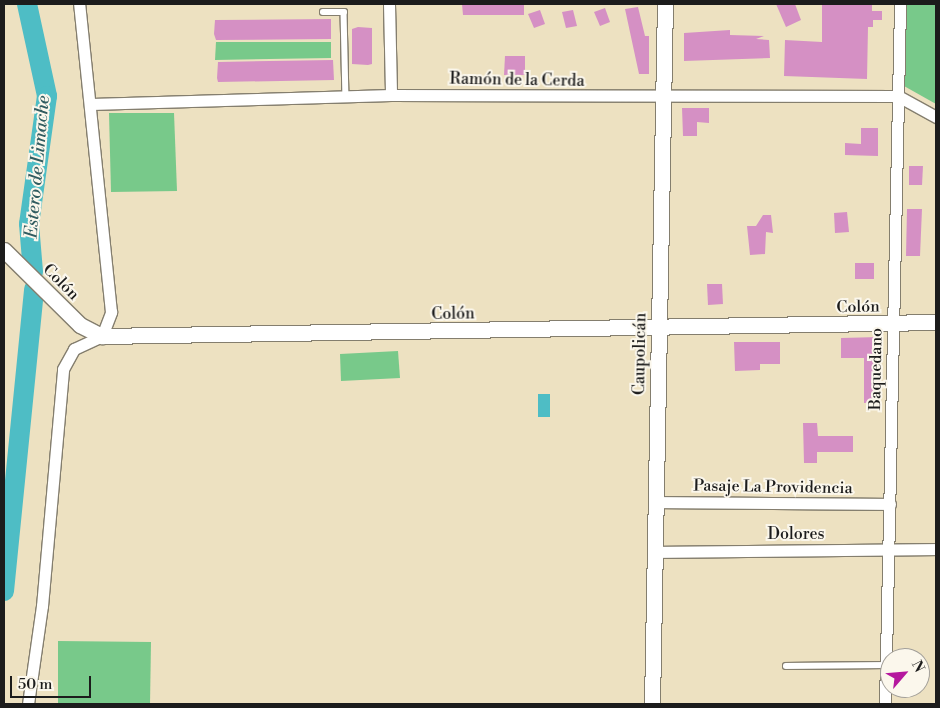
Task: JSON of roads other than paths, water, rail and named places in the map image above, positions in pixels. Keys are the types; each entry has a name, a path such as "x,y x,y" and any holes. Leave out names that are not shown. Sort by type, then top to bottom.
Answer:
{"street":[{"path":"28,704 42,606 63,370 74,349 102,336 111,312 91,104 79,4"},
{"path":"389,4 391,95"},
{"name":"Caupolicán","path":"652,704 665,4"},
{"name":"Baquedano","path":"885,648 900,4"},
{"name":"Ramón de la Cerda","path":"91,104 391,95 663,98 898,96 936,117"},
{"name":"Colón","path":"4,250 80,325 102,336 658,329 936,322"},
{"name":"Pasaje La Providencia","path":"655,502 890,504"},
{"name":"Dolores","path":"655,552 936,550"}],"lane":[{"path":"322,12 344,12 346,97"},
{"path":"786,666 880,665"}],"water":[{"path":"538,394 550,394 550,417 538,417"}],"waterway":[{"name":"Estero de Limache","path":"27,4 47,96 29,224 33,272"},
{"name":"Estero de Limache","path":"4,591 34,289"}]}
